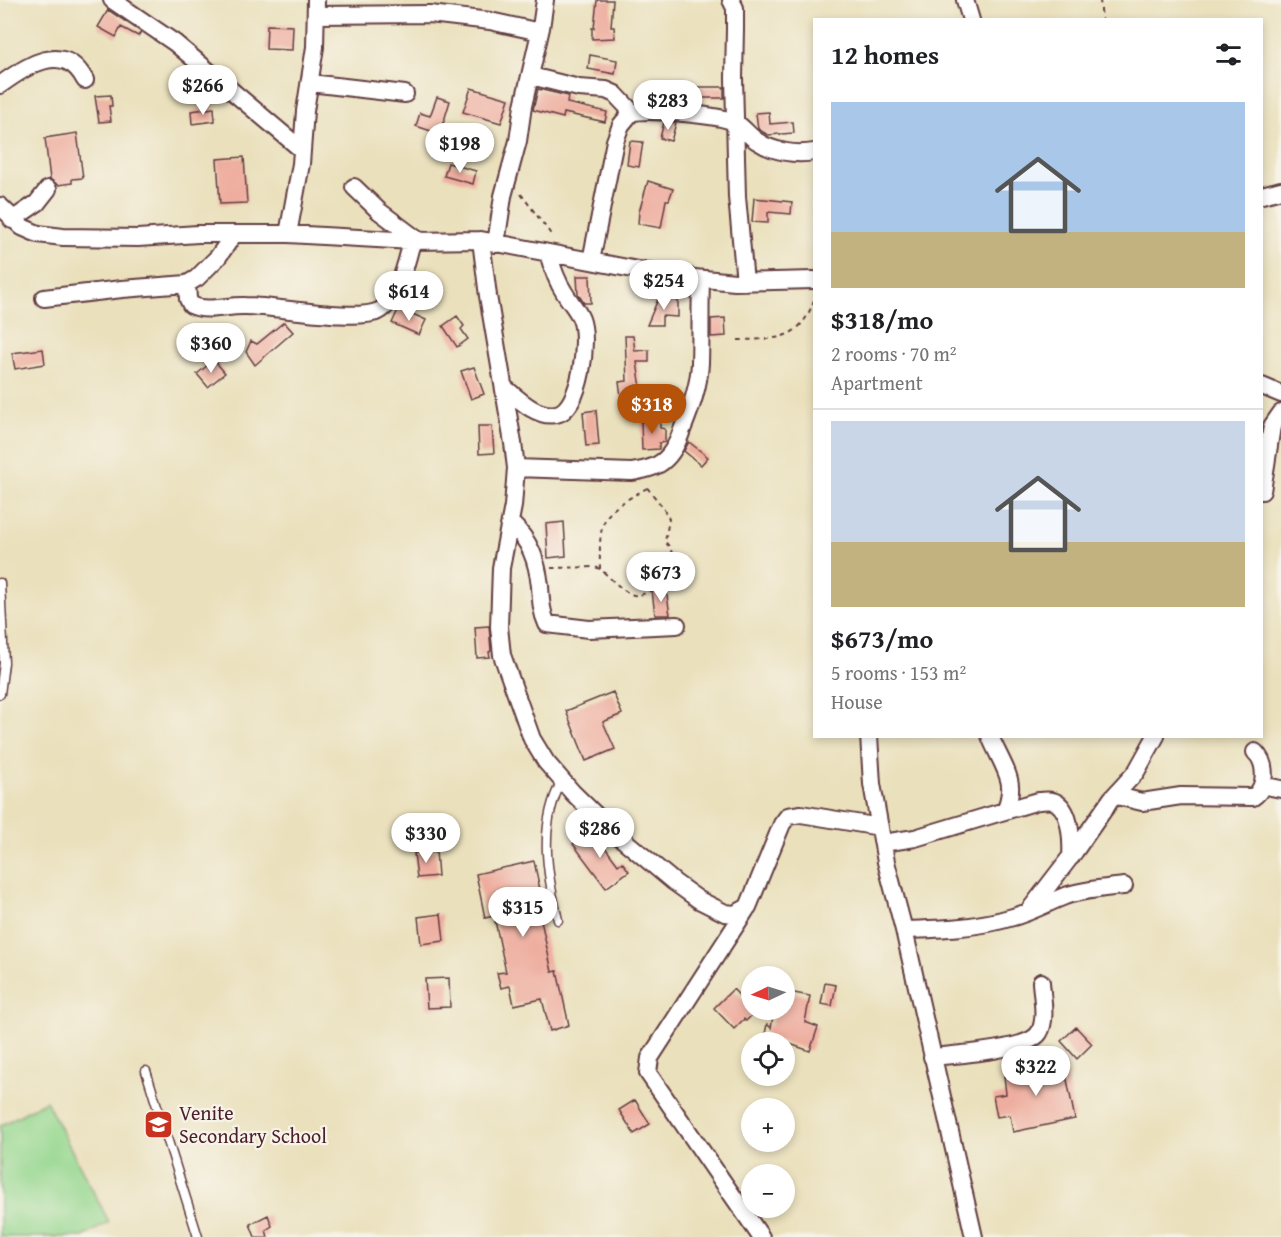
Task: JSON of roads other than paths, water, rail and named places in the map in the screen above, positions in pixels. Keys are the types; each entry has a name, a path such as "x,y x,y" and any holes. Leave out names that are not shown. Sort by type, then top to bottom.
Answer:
{"street":[{"path":"112,0 175,43 302,150"},
{"path":"545,0 531,76 499,217 489,242 491,318 516,468 511,522 501,567 499,627 502,654 532,739 546,762 562,781 608,827 699,900 725,913 735,914 748,907"},
{"path":"731,0 735,8 734,122 737,197 746,282"},
{"path":"965,0 970,18"},
{"path":"288,234 302,150 304,111 315,47 316,8 466,17 540,32"},
{"path":"0,85 22,68 51,59 62,59 76,66 84,80"},
{"path":"531,76 572,86 606,90 615,94 632,112"},
{"path":"310,83 405,94"},
{"path":"591,261 615,141 627,116 632,112 680,113 734,122 767,147 798,154 813,152"},
{"path":"354,187 415,241"},
{"path":"11,225 37,203 48,189"},
{"path":"1263,195 1281,190"},
{"path":"0,207 11,225 38,234 138,238 198,234 288,234 415,241 489,242 701,279 746,282 813,280"},
{"path":"45,298 122,289 187,285 218,257 234,234"},
{"path":"187,285 191,305 204,309 244,306 340,314 369,314 381,310 400,283 415,241"},
{"path":"504,387 526,405 544,414 557,415 568,408 577,389 584,349 582,320 554,274 548,254"},
{"path":"516,468 635,471 646,470 660,464 669,456 691,407 700,363 701,279"},
{"path":"1263,386 1281,394"},
{"path":"1263,484 1272,426 1281,413"},
{"path":"511,522 528,542 534,554 542,613 547,624 589,629 677,625"},
{"path":"869,738 872,784 883,843 974,1237"},
{"path":"991,738 1008,774 1010,785 1006,810"},
{"path":"1028,912 1114,796 1136,772 1155,738"},
{"path":"1114,796 1142,802 1181,796 1245,798 1256,795 1262,785 1262,761 1256,752"},
{"path":"1262,785 1281,789"},
{"path":"883,843 915,838 1006,810 1050,800 1058,803 1065,813 1072,847 1071,857"},
{"path":"761,1237 648,1073 650,1058 748,907 782,824 788,816 801,814 880,826"},
{"path":"904,930 970,928 1028,912 1080,892 1124,886"},
{"path":"932,1057 989,1051 1032,1039 1039,1033 1043,1020 1041,982"}],"lane":[{"path":"0,583 4,652 0,694"},
{"path":"558,920 550,890 546,824 553,797 562,781"},
{"path":"146,1071 198,1237"}],"place":[{"name":"Venite Secondary School","path":"158,1124"}]}
